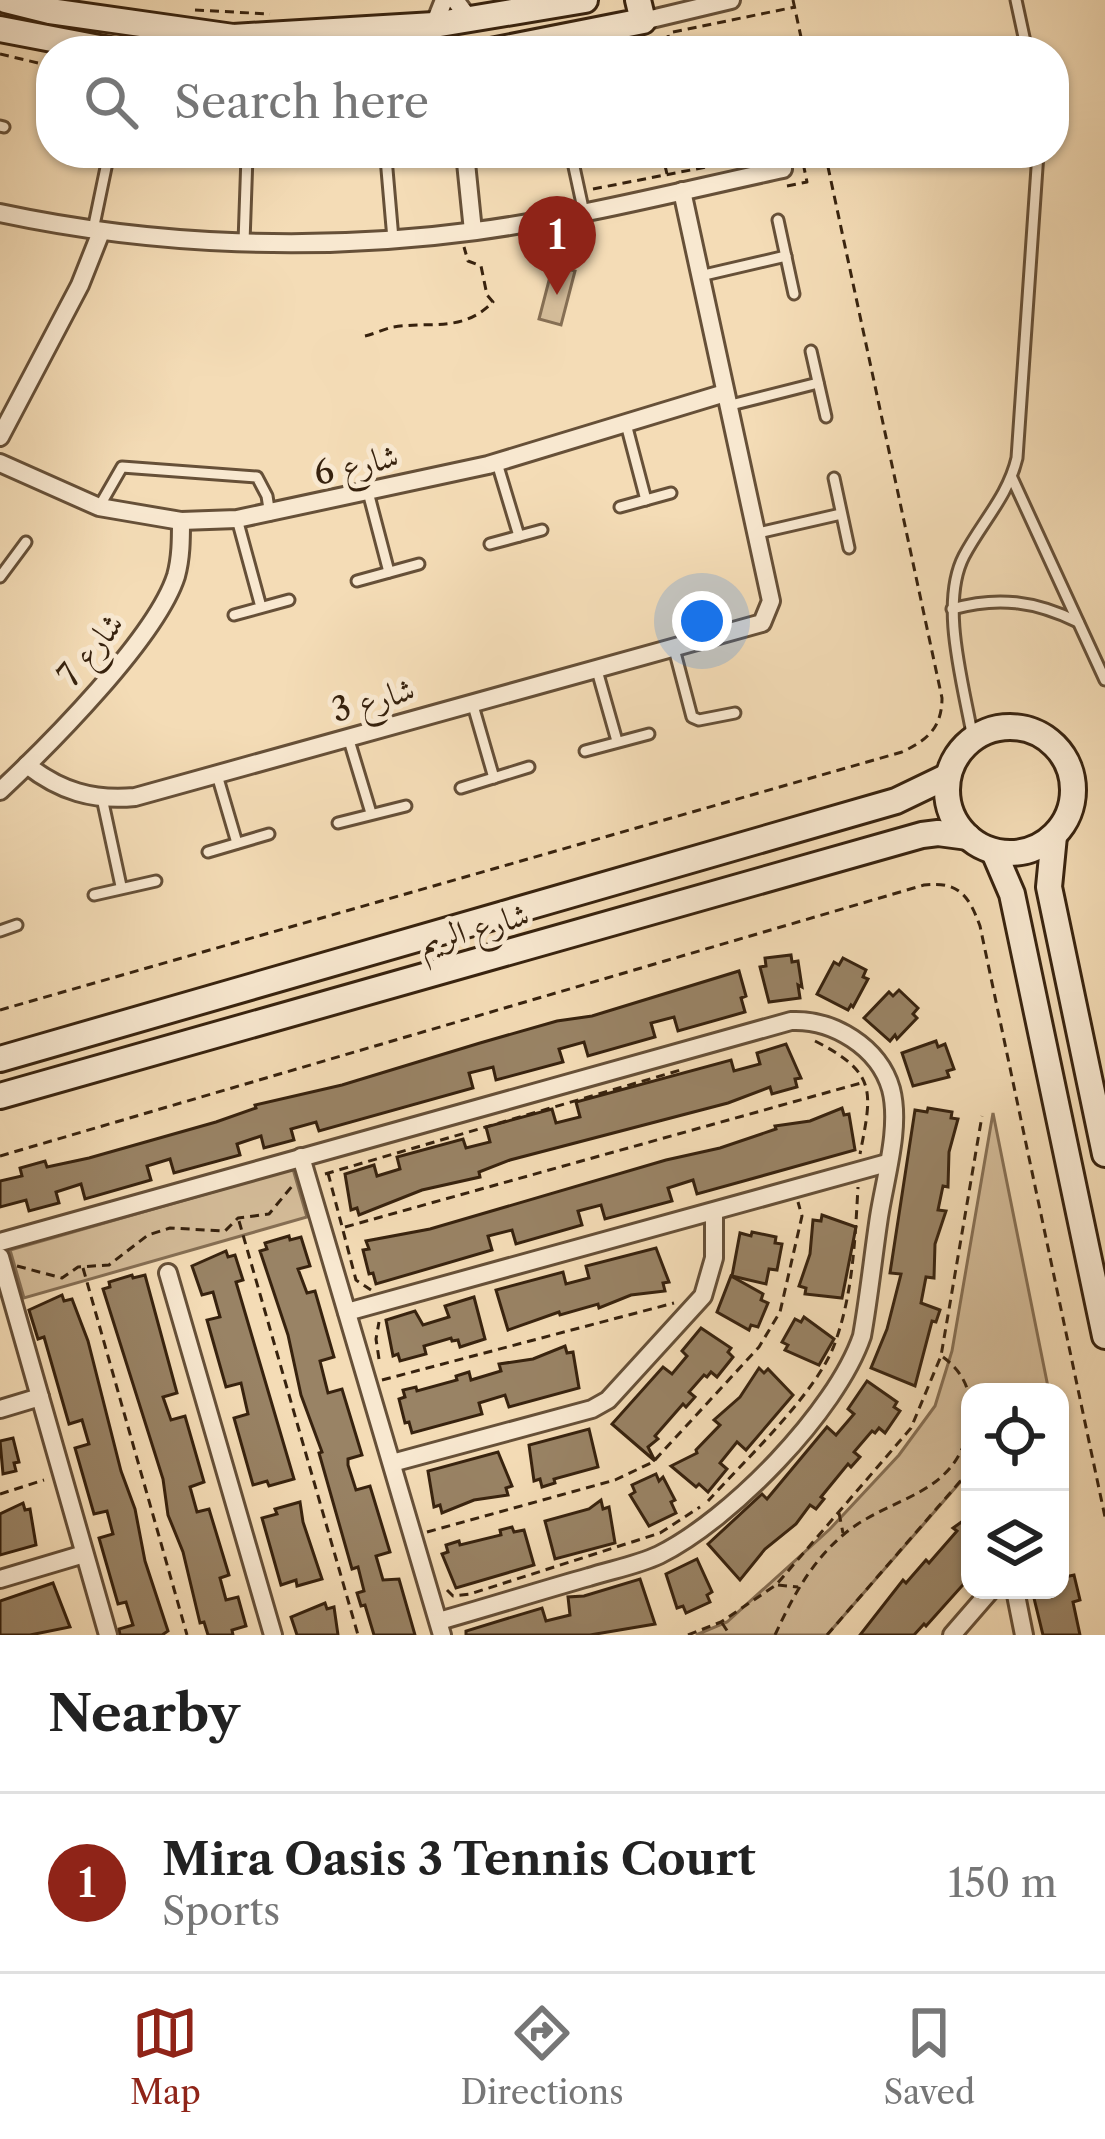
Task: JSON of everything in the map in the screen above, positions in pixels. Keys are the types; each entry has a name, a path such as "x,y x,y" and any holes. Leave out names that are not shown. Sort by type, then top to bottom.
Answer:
{"street":[{"path":"6,0 219,36"},
{"path":"434,25 444,0"},
{"path":"574,36 641,11 731,0"},
{"path":"263,36 434,25 463,10 578,2 579,35"},
{"path":"122,36 126,22"},
{"path":"0,29 36,38"},
{"path":"42,36 54,32 78,36"},
{"path":"465,168 467,232"},
{"path":"0,213 97,231 244,242 393,239 584,213 783,169"},
{"path":"682,191 754,534"},
{"path":"0,437 80,285 97,231"},
{"name":"شارع 6","path":"0,463 99,506 181,521 237,519 496,463 726,400"},
{"name":"شارع 7","path":"0,791 88,700 161,606 176,577 181,521"},
{"name":"شارع 3","path":"27,765 54,784 102,798 135,797 739,627 757,612 766,590 754,534"},
{"path":"1009,727 1029,730 1063,754 1074,795 1069,815 1054,836 1025,852 994,852 968,837 950,809 948,776 956,757 973,739 1009,727"},
{"name":"شارع الريم","path":"0,1059 876,807 948,776"},
{"name":"شارع الريم","path":"0,1096 922,835 968,837"},
{"path":"1054,836 1049,887 1105,1154"},
{"path":"994,852 1012,894 1105,1336"},
{"path":"0,1242 301,1157 802,1020 841,1033 881,1064 894,1105 866,1318 856,1356 827,1401 772,1464 717,1516 656,1557 440,1628 301,1157"},
{"path":"347,1312 887,1163"},
{"path":"392,1463 608,1400 703,1296 714,1258 714,1213"},
{"path":"2,1263 108,1635"},
{"path":"168,1274 273,1635"},
{"path":"0,1409 40,1397"},
{"path":"0,1579 84,1554"},
{"path":"952,1635 983,1599"},
{"path":"1017,1599 1024,1635"}],"lane":[{"path":"1016,0 1024,36"},
{"path":"97,231 107,168"},
{"path":"244,242 247,168"},
{"path":"387,168 393,239"},
{"path":"575,168 584,213"},
{"path":"973,739 952,609 959,568 1012,478 1019,436 1037,168"},
{"path":"778,220 794,294"},
{"path":"700,276 786,256"},
{"path":"812,351 826,417"},
{"path":"726,400 818,383"},
{"path":"626,424 646,500"},
{"path":"496,463 519,536"},
{"path":"99,506 122,467 257,477 268,496 270,514"},
{"path":"834,478 849,548"},
{"path":"1012,478 1105,680"},
{"path":"368,492 389,572"},
{"path":"620,507 671,494"},
{"path":"754,534 841,514"},
{"path":"237,519 261,607"},
{"path":"490,544 542,530"},
{"path":"2,570 26,542"},
{"path":"357,580 418,564"},
{"path":"234,615 289,599"},
{"path":"952,609 1016,601 1078,622"},
{"path":"674,645 692,717 699,720 735,712"},
{"path":"596,667 617,742"},
{"path":"472,702 494,778"},
{"path":"585,751 649,734"},
{"path":"348,737 371,813"},
{"path":"461,788 529,767"},
{"path":"218,775 237,843"},
{"path":"102,798 121,886"},
{"path":"338,823 406,806"},
{"path":"208,852 269,834"},
{"path":"94,895 156,881"},
{"path":"0,931 17,926"}],"path":[{"path":"668,36 794,3 801,36"},
{"path":"194,10 273,14"},
{"path":"0,54 36,62"},
{"path":"666,168 667,174"},
{"path":"580,191 701,168"},
{"path":"0,1010 882,758 928,738 941,714 942,698 829,168"},
{"path":"365,337 393,327 449,327 480,314 493,302 487,295 482,266 468,261 467,232"},
{"path":"0,1156 924,884 955,886 970,898 980,926 1105,1517"},
{"path":"440,1583 453,1596 470,1594 660,1533 705,1504 819,1375 834,1346 847,1302 858,1223 859,1172 871,1108 865,1082 847,1057 802,1039"},
{"path":"2,1263 29,1266 62,1278 82,1266 109,1265 148,1234 170,1228 225,1231 238,1218 269,1214 285,1191 308,1178 702,1064"},
{"path":"342,1227 865,1082"},
{"path":"688,1635 721,1622 776,1585 911,1428 941,1356 982,1116"},
{"path":"328,1173 356,1280 370,1288 375,1305 381,1328 376,1339 379,1360"},
{"path":"413,1536 615,1480 653,1462 759,1347 780,1312 802,1216 794,1191"},
{"path":"238,1218 358,1635"},
{"path":"82,1266 187,1635"},
{"path":"368,1384 703,1296"},
{"path":"941,1356 966,1383"},
{"path":"776,1635 798,1587 844,1534 938,1483 961,1448"},
{"path":"0,1494 62,1474"},
{"path":"827,1635 961,1480"},
{"path":"839,1512 844,1534"},
{"path":"776,1585 798,1587"},
{"path":"721,1622 730,1635"}],"shaded area":[{"path":"553,265 575,271 561,325 539,319"},
{"path":"993,1113 1047,1383 961,1383 961,1481 827,1635 696,1635 727,1622 830,1529 899,1455 935,1406 952,1351"},
{"path":"293,1169 307,1217 24,1298 10,1250"}],"building":[{"path":"791,955 792,962 798,961 800,998 769,1002 760,967 766,966 765,958"},
{"path":"843,958 866,970 863,977 868,979 848,1010 817,994 834,962 839,965"},
{"path":"739,971 745,1012 678,1031 674,1017 651,1023 655,1037 588,1056 584,1042 559,1049 563,1062 496,1080 493,1067 469,1073 473,1088 319,1131 316,1122 291,1129 294,1140 264,1148 261,1136 237,1144 240,1155 174,1173 170,1159 147,1166 151,1180 85,1199 81,1184 56,1192 59,1203 29,1211 26,1200 0,1207 0,1181 22,1176 20,1168 89,1158 216,1122 255,1105 342,1085 557,1021 592,1016"},
{"path":"899,990 918,1008 913,1014 917,1018 890,1041 864,1018 889,992 893,996"},
{"path":"936,1041 938,1047 945,1044 954,1069 947,1071 949,1077 913,1086 902,1053"},
{"path":"786,1044 801,1078 795,1079 797,1087 772,1094 770,1087 728,1103 510,1160 479,1172 480,1177 422,1190 359,1215 357,1208 351,1210 345,1174 374,1165 377,1176 400,1169 397,1157 463,1139 466,1148 490,1142 486,1127 552,1109 556,1123 580,1117 576,1102 731,1060 734,1071 760,1064 757,1053"},
{"path":"842,1108 844,1115 849,1114 855,1150 697,1194 693,1180 668,1188 672,1201 605,1219 601,1205 578,1211 582,1225 516,1244 512,1230 488,1236 492,1250 376,1284 373,1273 369,1274 363,1250 369,1249 366,1241 430,1229 720,1148 775,1126 810,1121"},
{"path":"928,1108 952,1112 951,1118 958,1119 949,1152 948,1187 943,1186 938,1210 946,1211 935,1244 934,1278 926,1277 921,1303 940,1310 936,1322 932,1321 915,1386 871,1368 901,1274 890,1273 915,1110 927,1112"},
{"path":"822,1215 856,1227 842,1298 805,1294 806,1288 799,1286 810,1254 813,1220 821,1221"},
{"path":"752,1232 776,1237 775,1243 782,1244 777,1270 769,1269 766,1284 732,1276 740,1233 751,1236"},
{"path":"289,1236 290,1240 301,1237 310,1266 298,1269 307,1293 315,1291 334,1357 320,1361 328,1393 342,1389 362,1455 348,1459 348,1465 356,1490 370,1486 390,1552 376,1556 383,1580 399,1579 415,1635 374,1635 365,1605 361,1606 357,1593 364,1591 358,1567 352,1569 322,1452 260,1251 267,1249 265,1243"},
{"path":"656,1248 669,1282 663,1283 665,1291 631,1295 599,1308 598,1304 559,1312 508,1330 496,1290 563,1272 566,1284 589,1278 586,1266"},
{"path":"226,1251 228,1257 235,1255 243,1280 236,1282 294,1479 269,1486 267,1481 253,1485 234,1418 248,1414 241,1383 226,1387 207,1320 220,1317 213,1292 202,1295 192,1266"},
{"path":"145,1275 177,1393 163,1397 171,1420 185,1416 204,1482 190,1487 197,1512 209,1509 229,1575 220,1578 226,1600 238,1597 246,1626 232,1630 233,1635 208,1635 204,1622 200,1623 183,1552 168,1515 163,1479 103,1289 110,1287 109,1282"},
{"path":"731,1276 763,1294 761,1300 768,1303 758,1327 751,1325 749,1330 717,1312"},
{"path":"62,1295 64,1301 72,1299 88,1341 168,1631 162,1635 120,1635 119,1629 133,1625 126,1602 118,1604 99,1538 113,1534 107,1511 94,1514 75,1448 89,1444 82,1420 69,1424 44,1337 38,1339 29,1310"},
{"path":"474,1297 485,1339 460,1347 451,1338 424,1346 426,1354 400,1361 398,1354 393,1356 386,1320 415,1311 423,1325 449,1317 445,1306"},
{"path":"804,1317 834,1339 819,1365 785,1350 788,1345 782,1342 795,1319 801,1322"},
{"path":"701,1328 731,1348 728,1352 733,1357 717,1377 711,1372 704,1375 689,1392 695,1397 655,1436 658,1439 648,1447 655,1461 612,1424 663,1367 672,1374 687,1356 682,1351"},
{"path":"565,1346 567,1353 573,1352 579,1388 509,1407 505,1395 479,1403 482,1414 412,1433 409,1422 405,1423 399,1399 405,1397 403,1390 416,1387 417,1391 469,1372 471,1380 501,1371 499,1364 533,1359"},
{"path":"759,1368 764,1373 768,1369 793,1395 746,1450 737,1442 720,1463 727,1469 708,1492 699,1484 696,1487 671,1466 697,1453 720,1425 714,1420 740,1397"},
{"path":"867,1381 897,1402 894,1407 900,1411 885,1433 879,1428 872,1431 854,1452 860,1457 851,1467 848,1464 816,1509 810,1505 740,1580 708,1544 762,1494 767,1499 827,1427 836,1435 854,1414 848,1409"},
{"path":"589,1429 598,1467 542,1487 540,1479 534,1481 529,1445"},
{"path":"13,1438 19,1462 14,1463 16,1471 3,1474 0,1441"},
{"path":"498,1452 512,1486 506,1488 508,1495 474,1500 442,1513 440,1505 434,1507 428,1471"},
{"path":"656,1474 659,1481 663,1477 675,1500 671,1502 676,1513 649,1526 630,1495 635,1492 632,1485"},
{"path":"601,1500 603,1509 609,1507 615,1543 555,1559 545,1521 589,1509"},
{"path":"300,1502 322,1579 281,1585 262,1518"},
{"path":"23,1503 25,1510 30,1509 36,1545 0,1555 0,1514"},
{"path":"961,1522 961,1587 914,1635 860,1635 903,1580 906,1583 926,1560 929,1563 957,1531 953,1528"},
{"path":"512,1527 514,1532 524,1530 534,1565 456,1588 442,1554 448,1552 446,1545 501,1535 500,1530"},
{"path":"697,1559 712,1592 707,1595 710,1602 686,1613 683,1606 677,1608 666,1574"},
{"path":"1074,1575 1080,1600 1073,1602 1080,1635 1043,1635 1034,1599 1069,1599 1069,1576"},
{"path":"640,1579 655,1624 590,1635 466,1635 466,1631 542,1608 546,1621 570,1615 568,1597"},
{"path":"53,1583 70,1627 0,1635 0,1601"},
{"path":"325,1603 327,1609 334,1607 338,1635 297,1635 291,1617"}],"place":[{"name":"Mira Oasis 3 Tennis Court","path":"557,295"}]}
